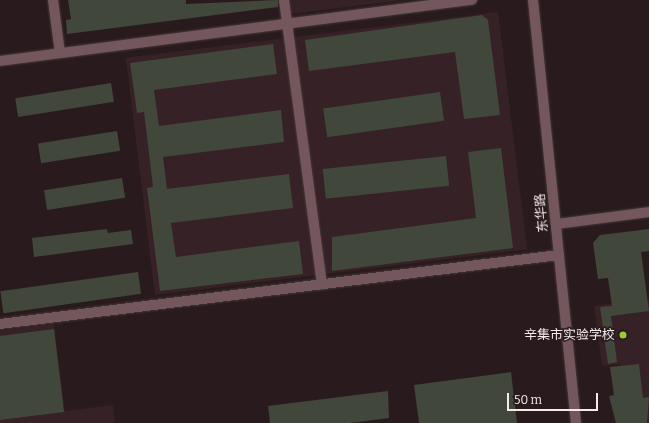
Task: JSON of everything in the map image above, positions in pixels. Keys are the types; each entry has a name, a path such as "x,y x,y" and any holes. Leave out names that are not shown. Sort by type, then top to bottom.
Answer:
{"street":[{"path":"53,0 60,53"},
{"path":"284,0 322,284"},
{"path":"0,60 472,0"},
{"name":"东华路","path":"532,0 557,224 576,423"},
{"path":"557,224 649,212"},
{"path":"0,324 560,255"}],"shaded area":[{"path":"288,0 404,0 290,14"},
{"path":"498,12 527,249 155,295 126,58"},
{"name":"辛集市实验学校","path":"649,299 649,423 627,423 620,364 602,366 594,306"},
{"path":"54,324 65,411 113,405 115,423 0,423 0,331"}],"building":[{"path":"68,0 186,0 186,4 278,0 278,7 67,34 66,20 71,19"},
{"path":"482,15 488,20 500,115 464,119 455,52 309,71 305,40"},
{"path":"273,44 277,74 154,90 159,126 281,110 284,142 163,157 167,189 289,174 293,208 171,223 176,257 299,241 303,274 160,291 147,188 153,187 144,112 137,113 130,63"},
{"path":"111,83 114,102 18,117 15,98"},
{"path":"440,92 444,121 327,137 323,108"},
{"path":"117,131 120,151 41,163 38,144"},
{"path":"501,148 513,248 332,271 332,237 476,218 468,152"},
{"path":"446,156 449,186 326,199 323,169"},
{"path":"122,178 125,198 47,210 44,190"},
{"path":"107,229 108,233 131,230 133,244 34,257 32,238"},
{"path":"649,229 649,251 641,252 649,311 611,316 617,362 608,364 600,307 612,306 608,278 598,279 593,243 600,235"},
{"path":"138,272 141,294 3,313 0,291"},
{"path":"54,329 64,412 0,420 0,336"},
{"path":"639,364 643,398 649,397 647,423 616,423 609,396 614,395 610,367"},
{"path":"511,372 517,423 419,423 414,385"},
{"path":"388,391 389,418 350,423 270,423 268,406"}],"place":[{"name":"辛集市实验学校","path":"623,335"}]}
